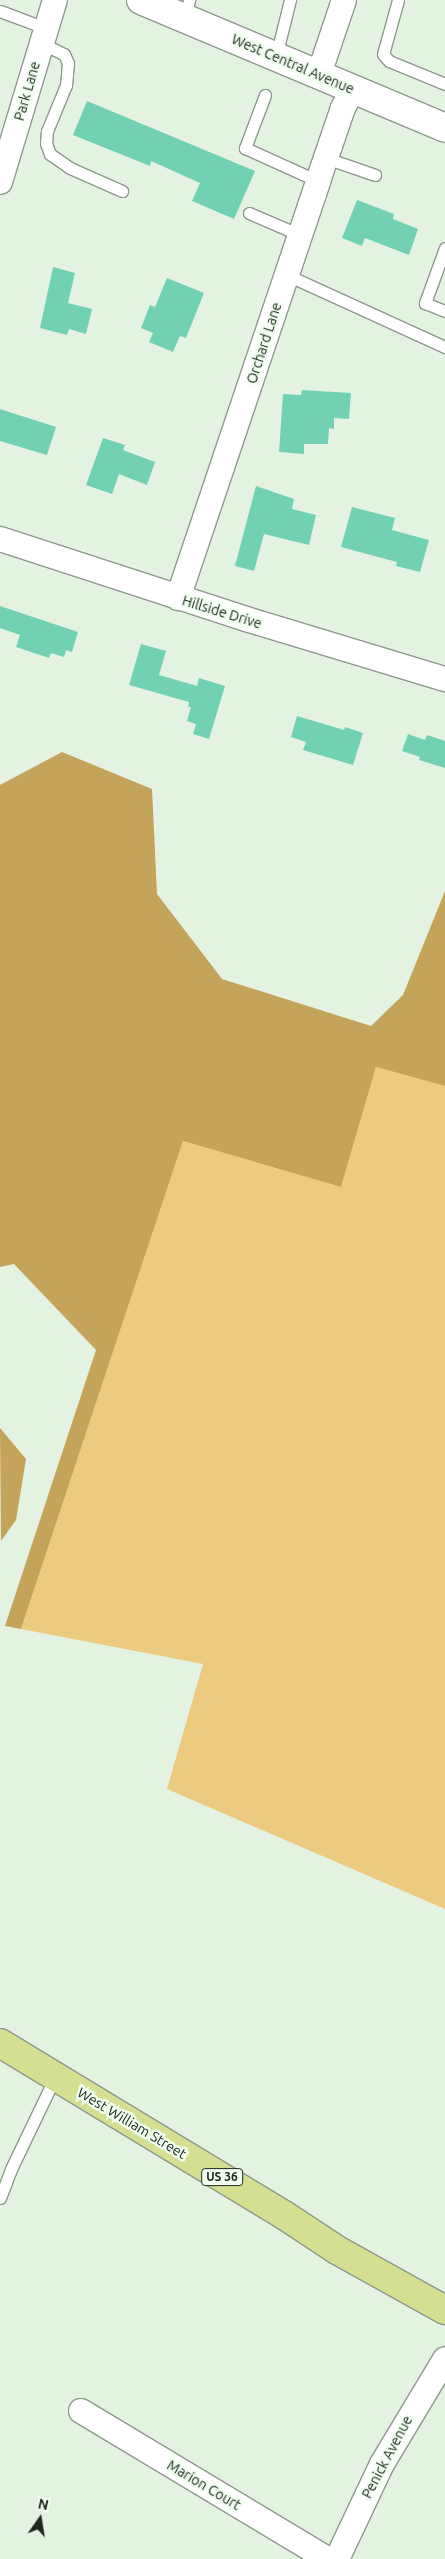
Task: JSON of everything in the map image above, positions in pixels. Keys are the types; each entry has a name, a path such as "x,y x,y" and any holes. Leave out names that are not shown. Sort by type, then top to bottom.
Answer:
{"highway":[{"name":"West William Street","path":"0,2043 284,2215 338,2250 445,2310"}],"main road":[{"name":"West Central Avenue","path":"141,0 186,9 276,56 445,128"}],"street":[{"name":"Park Lane","path":"0,182 55,0"},
{"path":"319,74 344,0"},
{"name":"Orchard Lane","path":"178,598 343,108 353,89"},
{"name":"Hillside Drive","path":"0,539 178,598 445,679"},
{"name":"Penick Avenue","path":"337,2559 382,2464 445,2359"},
{"name":"Marion Court","path":"81,2411 327,2559"}],"lane":[{"path":"276,56 290,0"},
{"path":"398,0 383,54 389,61 445,84"},
{"path":"0,11 43,36 64,54 68,63 66,85 47,131 46,143 50,154 70,168 122,191"},
{"path":"265,95 245,148 318,181"},
{"path":"326,158 375,175"},
{"path":"249,213 300,235"},
{"path":"445,248 425,303 445,311"},
{"path":"286,275 445,347"},
{"path":"0,2198 56,2077"}],"shaded area":[{"path":"62,752 152,789 157,894 222,979 371,1026 403,995 445,891 445,1086 376,1067 341,1187 183,1141 21,1629 5,1626 96,1350 14,1264 0,1267 0,785"},
{"path":"376,1067 445,1086 445,1909 167,1789 203,1664 21,1629 183,1141 341,1187"},
{"path":"0,1428 26,1459 16,1520 1,1541"}],"building":[{"path":"87,101 255,171 234,219 192,201 200,183 151,161 150,166 73,135"},
{"path":"357,200 394,214 393,219 418,229 409,255 365,238 362,246 342,238"},
{"path":"53,267 75,273 68,303 92,309 86,334 69,329 67,335 40,328"},
{"path":"167,278 204,293 186,338 180,336 173,352 149,342 153,333 141,328 150,305 155,307"},
{"path":"302,390 351,393 349,419 334,418 334,429 329,428 328,444 304,444 304,454 279,452 283,394 301,395"},
{"path":"0,409 56,427 47,455 0,441"},
{"path":"103,438 125,445 123,450 155,462 147,485 119,474 112,494 86,485"},
{"path":"256,486 294,499 292,509 316,515 309,545 264,534 254,571 235,566"},
{"path":"352,507 395,518 392,530 429,540 420,572 396,566 397,562 341,547"},
{"path":"0,606 78,632 72,652 66,650 64,657 51,653 49,658 16,647 20,635 0,628"},
{"path":"141,644 166,651 159,675 197,686 199,678 225,686 209,739 193,734 196,724 187,721 191,707 188,707 189,702 129,685"},
{"path":"297,716 344,730 345,727 363,733 353,765 303,750 306,742 291,737"},
{"path":"408,734 425,740 427,735 445,741 445,768 419,760 420,757 402,751"}]}
